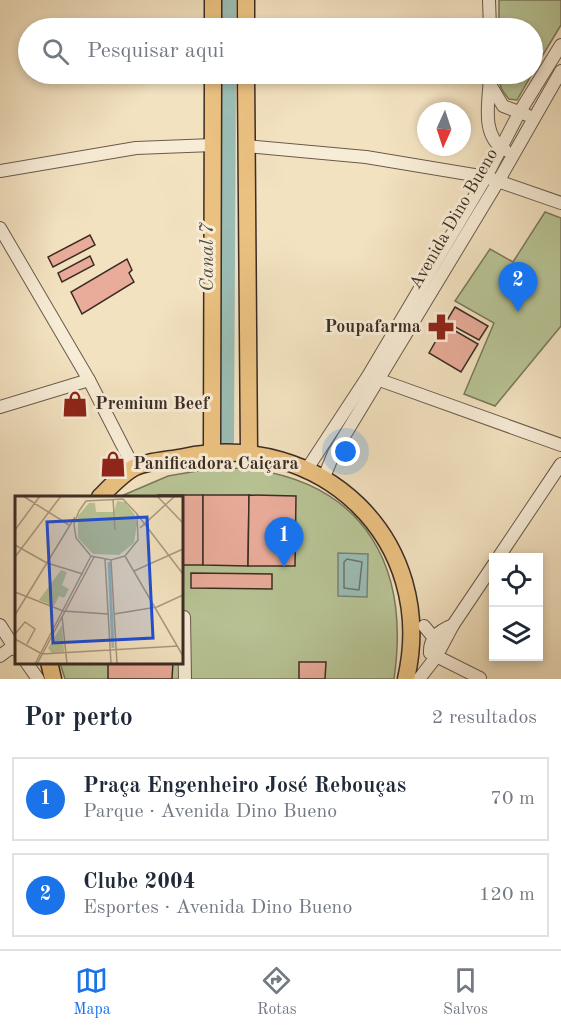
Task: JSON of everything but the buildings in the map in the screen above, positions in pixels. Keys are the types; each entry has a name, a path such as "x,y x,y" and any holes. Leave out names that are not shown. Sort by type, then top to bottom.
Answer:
{"main road":[{"path":"213,0 213,18"},
{"path":"246,0 246,18"},
{"path":"212,451 213,84"},
{"path":"246,84 249,454"},
{"path":"102,496 134,468 212,451 249,454 297,464 324,477 373,520 388,543 405,582 411,614 412,638 406,679"},
{"path":"49,664 52,679"}],"street":[{"path":"489,0 490,18"},
{"name":"Avenida Dino Bueno","path":"543,74 561,45"},
{"name":"Avenida Dino Bueno","path":"324,477 334,453 499,180 561,71"},
{"path":"490,84 488,124 491,138 512,154"},
{"path":"492,84 498,100 519,113 533,117"},
{"name":"Avenida Dino Bueno","path":"307,469 368,376 486,177 500,147 537,84"},
{"path":"0,171 136,148 213,145"},
{"path":"246,146 366,157 486,177 561,203"},
{"path":"0,228 89,380 134,468"},
{"path":"368,376 561,446"},
{"path":"0,407 89,380"},
{"path":"501,553 561,464"},
{"path":"419,679 438,644 489,571"},
{"path":"411,614 438,644 481,678"},
{"path":"184,617 184,679"},
{"path":"438,644 453,624"},
{"path":"0,625 15,645"},
{"path":"0,656 15,647"},
{"path":"27,664 38,679"}],"green space":[{"path":"499,0 561,0 561,25 543,55 543,18 499,18"},
{"path":"500,84 526,84 517,100 509,99"},
{"path":"545,212 561,218 561,326 495,406 464,394 494,323 455,301 490,249 513,262"},
{"path":"209,469 250,469 290,478 324,493 351,513 372,538 386,568 395,602 397,639 394,679 65,679 60,664 183,664 183,496 121,496 168,476"}],"water":[{"path":"338,553 368,554 367,597 338,596"}],"waterway":[{"name":"Canal 7","path":"229,0 229,18"},
{"name":"Canal 7","path":"227,441 229,84"}],"place":[{"name":"Clube 2004","path":"518,312"},
{"name":"Poupafarma","path":"441,327"},
{"name":"Premium Beef","path":"75,404"},
{"name":"Panificadora Caiçara","path":"113,464"},
{"name":"Praça Engenheiro José Rebouças","path":"284,567"}]}
